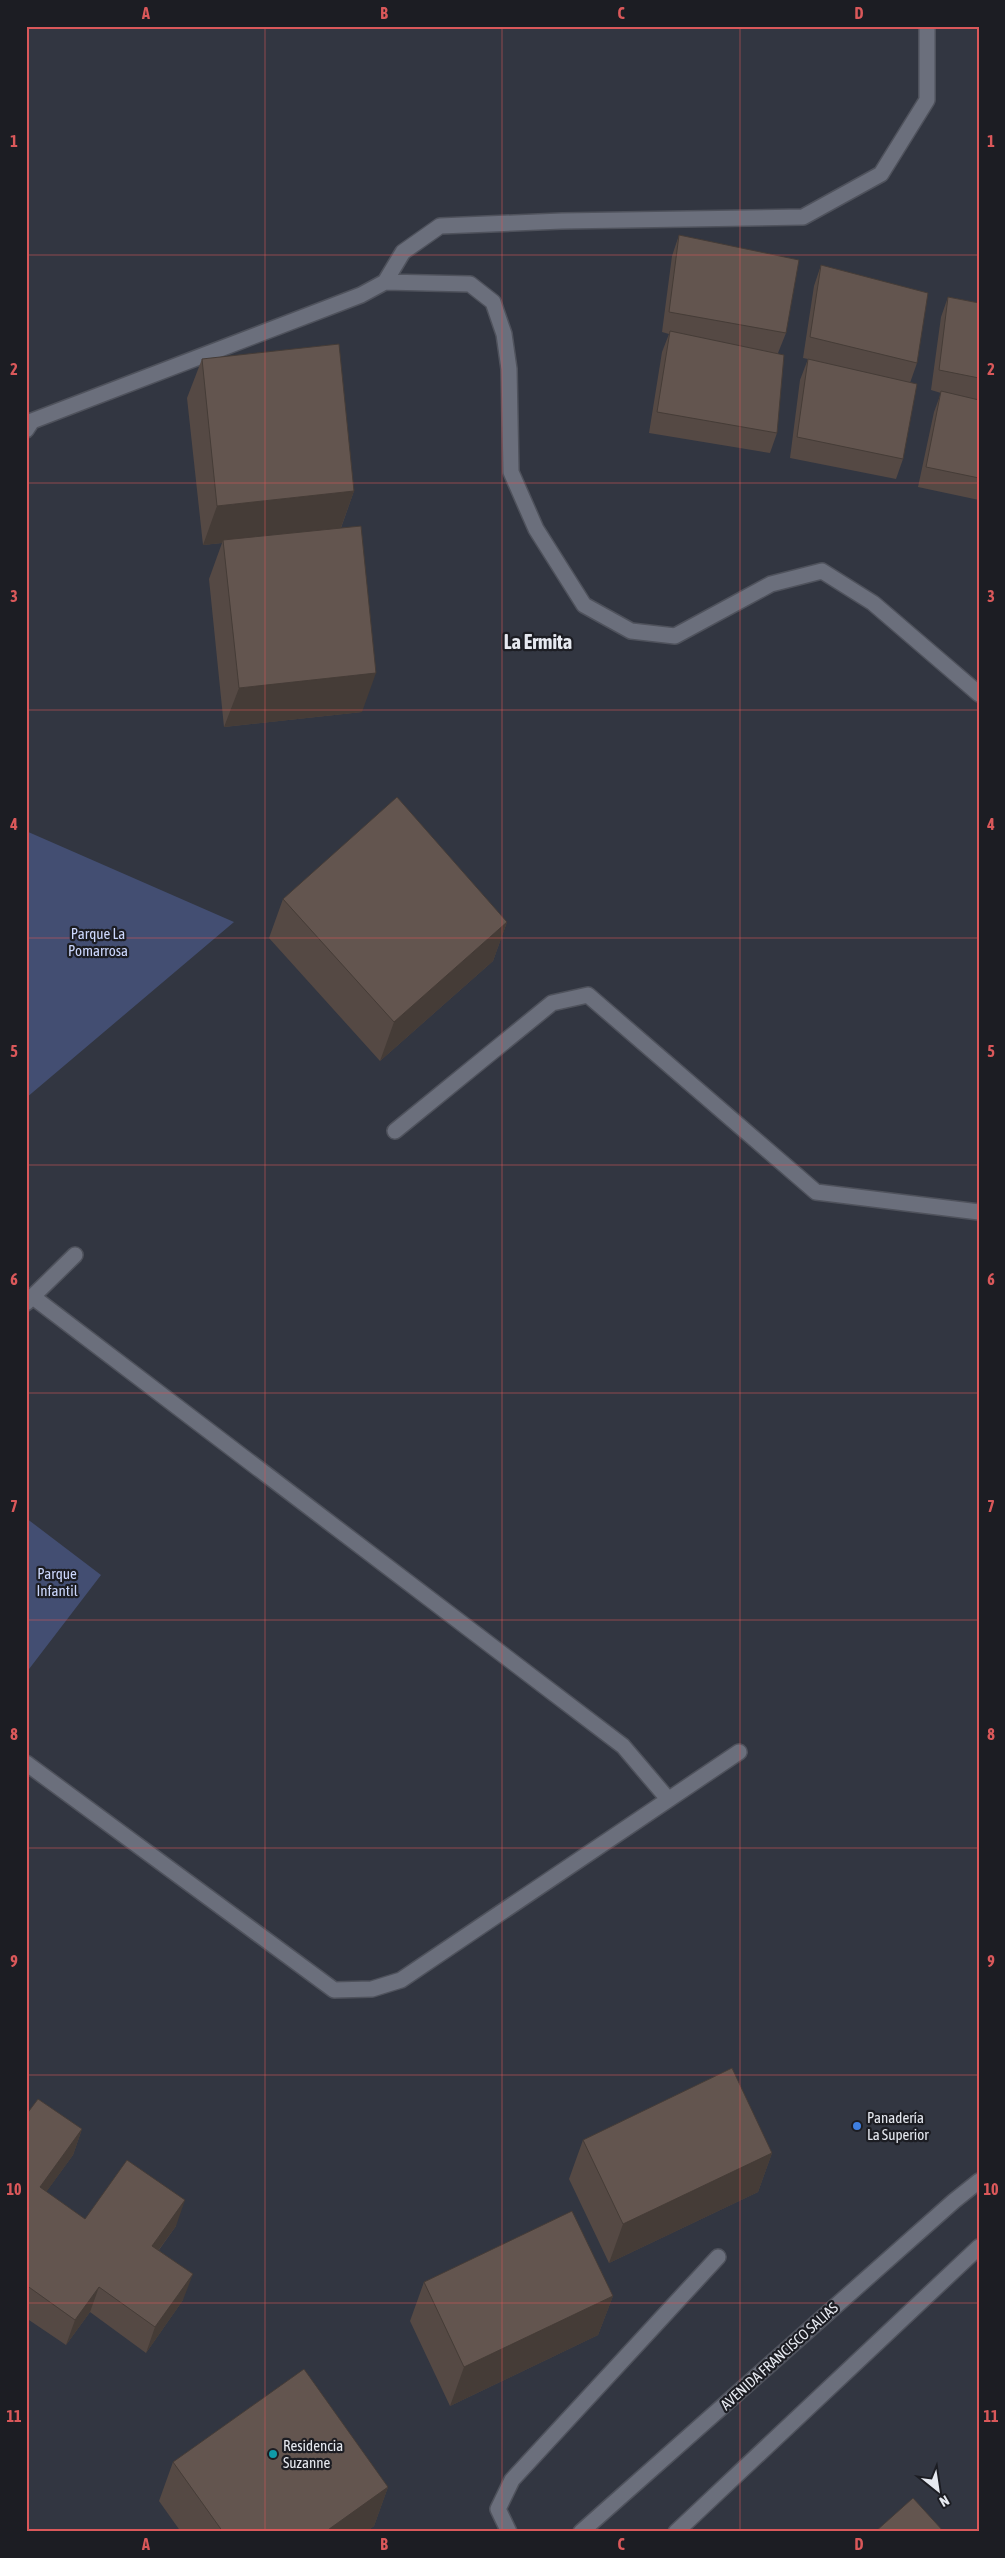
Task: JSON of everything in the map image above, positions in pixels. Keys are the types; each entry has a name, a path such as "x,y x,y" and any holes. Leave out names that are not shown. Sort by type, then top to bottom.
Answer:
{"street":[{"path":"385,282 402,252 440,226 562,220 803,217 881,174 927,100 927,26"},
{"path":"26,430 32,422 352,299 385,282 470,284 493,302 504,334 509,369 511,472 536,529 584,605 631,631 675,636 771,584 822,571 873,603 979,694"},
{"path":"395,1131 552,1003 588,995 816,1192 979,1212"},
{"path":"75,1255 30,1300 623,1746 668,1799"},
{"path":"26,1763 154,1855 334,1990 372,1989 401,1980 739,1752"},
{"name":"AVENIDA FRANCISCO SALIAS","path":"580,2532 979,2181"},
{"path":"676,2532 979,2247"},
{"path":"508,2532 498,2509 512,2480 718,2258"}],"green space":[{"name":"Parque La Pomarrosa","path":"26,831 234,922 26,1098"},
{"name":"Parque Infantil","path":"26,1518 101,1575 26,1673"}],"building":[{"path":"679,235 799,260 786,333 669,312"},
{"path":"821,265 928,293 917,363 810,337"},
{"path":"948,297 979,303 979,378 939,370"},
{"path":"670,331 784,355 777,433 657,412"},
{"path":"339,344 354,491 217,506 202,359"},
{"path":"808,359 917,384 903,459 797,437"},
{"path":"941,391 979,400 979,478 926,467"},
{"path":"361,526 376,673 239,688 223,540"},
{"path":"397,797 507,922 394,1022 283,899"},
{"path":"732,2068 772,2153 623,2224 583,2140"},
{"path":"38,2099 82,2129 40,2187 85,2219 127,2160 185,2200 152,2246 193,2274 155,2327 99,2287 75,2320 26,2285 26,2115"},
{"path":"572,2211 613,2296 464,2367 424,2282"},
{"name":"Residencia Suzanne","path":"304,2369 388,2487 325,2532 223,2532 173,2462"},
{"path":"913,2498 944,2532 875,2532"}],"place":[{"name":"Panadería La Superior","path":"857,2126"},
{"name":"Residencia Suzanne","path":"273,2454"}],"district":[{"name":"La Ermita","path":"538,641"}]}
